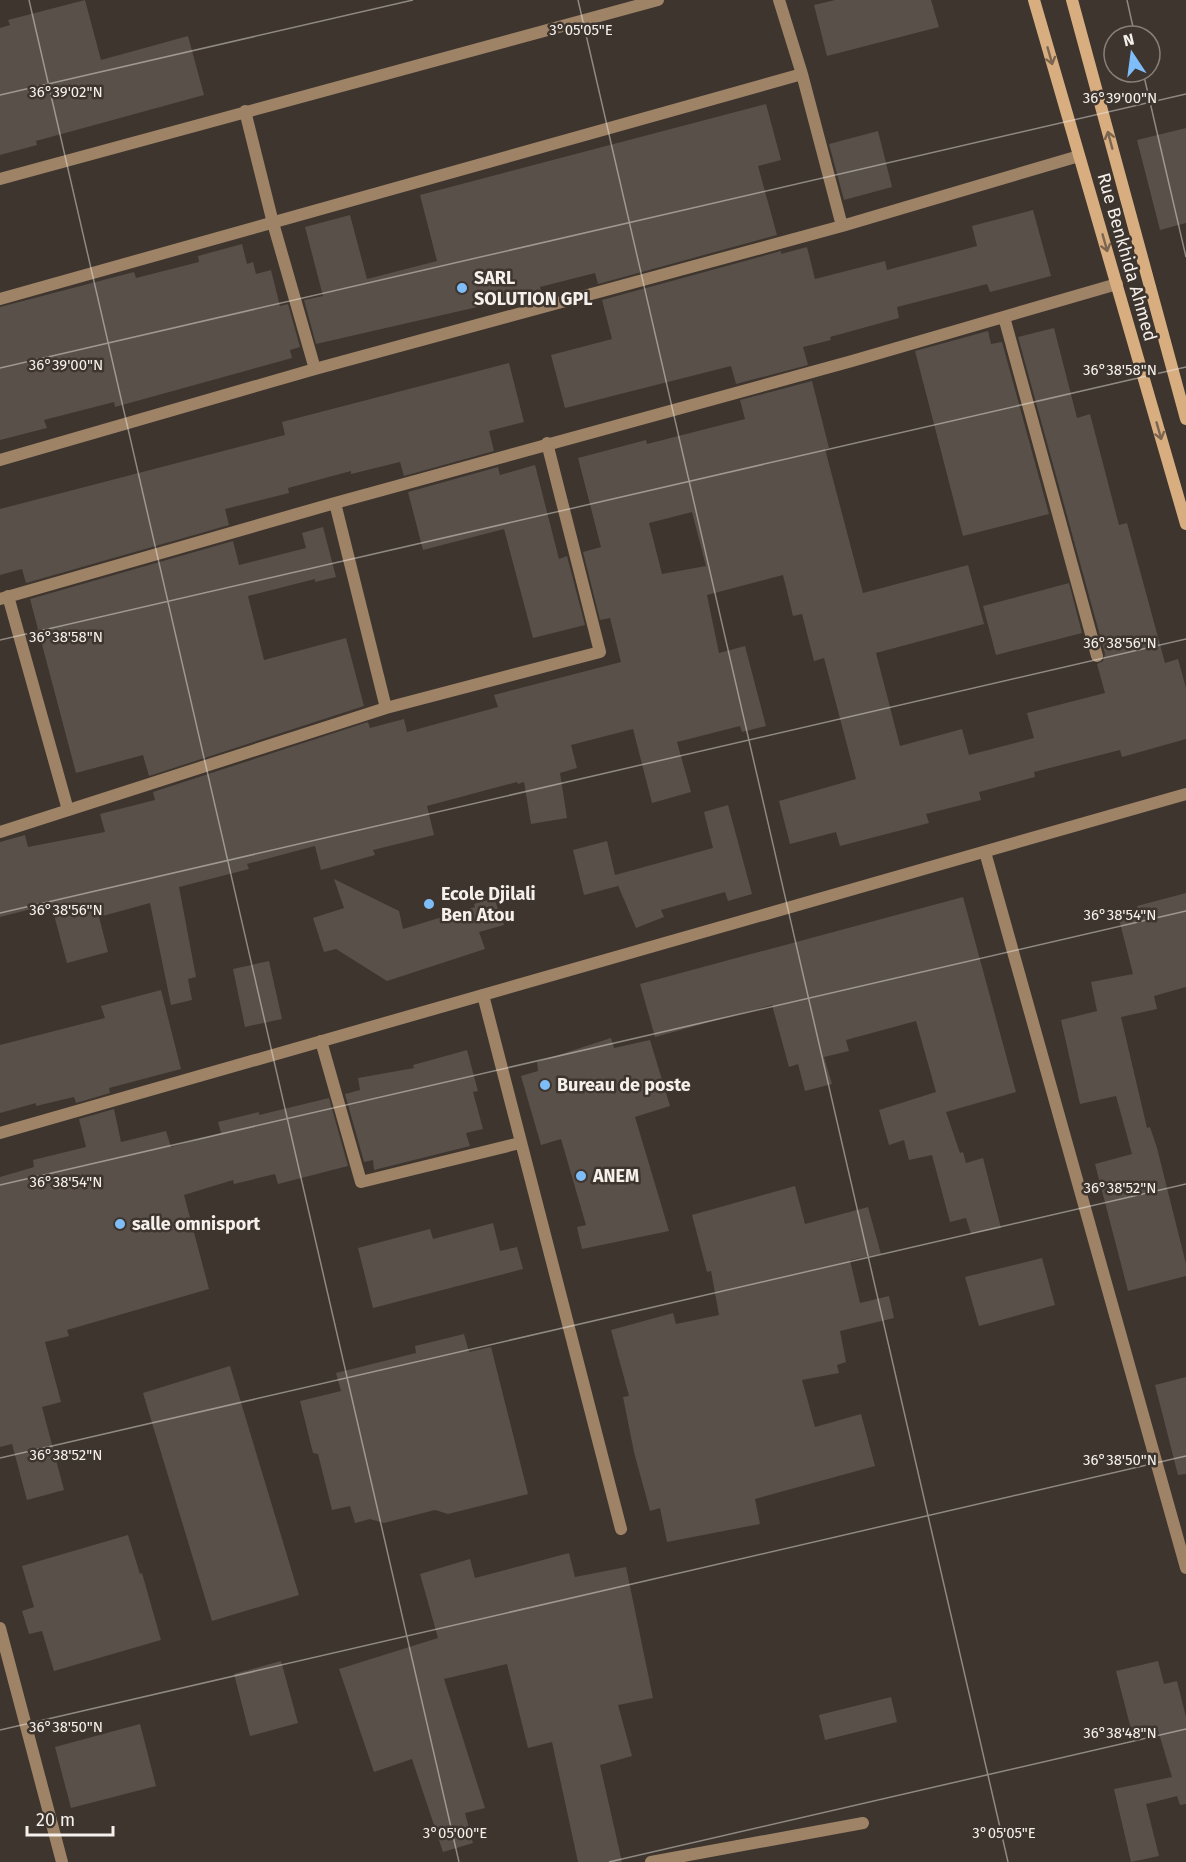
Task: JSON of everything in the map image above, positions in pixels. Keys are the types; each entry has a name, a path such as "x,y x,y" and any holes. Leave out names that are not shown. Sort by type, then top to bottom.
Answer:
{"main road":[{"name":"Rue Benkhida Ahmed","path":"1034,0 1186,525"},
{"path":"1072,0 1186,420"}],"street":[{"path":"0,179 620,5 658,0"},
{"path":"779,0 802,74 842,226"},
{"path":"0,299 802,74"},
{"path":"245,111 273,223 315,369"},
{"path":"0,460 315,369 842,226 1079,156"},
{"path":"68,810 4,598 334,502 1117,284"},
{"path":"1004,317 1097,656"},
{"path":"0,832 386,708 600,652 547,443"},
{"path":"334,502 386,708"},
{"path":"0,1133 1186,794"},
{"path":"985,852 1186,1568"},
{"path":"483,995 621,1528"},
{"path":"321,1041 361,1182 520,1143"},
{"path":"0,1628 62,1862"},
{"path":"651,1862 863,1823"}],"building":[{"path":"85,0 101,60 188,36 204,95 36,141 37,145 0,155 0,28 10,25 8,20"},
{"path":"835,0 931,0 939,27 827,56 814,5"},
{"path":"766,104 781,160 758,166 777,235 598,284 595,273 540,287 541,291 495,303 316,344 304,300 323,296 305,227 350,215 367,279 437,261 420,195"},
{"path":"1186,128 1186,223 1160,230 1137,140"},
{"path":"878,131 892,187 844,200 829,144"},
{"path":"1033,210 1051,276 990,292 987,284 897,307 899,318 803,347 808,365 736,384 731,366 565,408 551,355 612,339 602,300 781,251 781,254 807,247 815,279 885,261 887,270 977,246 972,226"},
{"path":"242,244 247,264 253,262 256,274 271,270 280,306 288,304 300,347 290,350 292,358 115,407 114,402 44,420 47,428 0,440 0,307 134,272 136,278 199,262 198,256"},
{"path":"1054,328 1077,418 1090,414 1119,525 1127,523 1165,663 1178,659 1186,688 1186,739 1122,757 1120,750 1034,772 1035,777 979,792 981,800 926,814 929,823 840,846 836,832 790,844 779,801 856,779 824,658 814,661 802,614 793,616 783,575 707,595 719,653 745,646 766,726 742,732 740,726 677,742 691,792 652,803 633,729 571,745 577,768 560,773 567,818 531,824 524,782 518,784 517,782 427,806 434,835 373,850 375,855 321,870 315,846 247,864 249,869 179,887 196,977 188,979 192,1000 171,1005 150,903 99,917 108,952 67,963 51,904 0,917 0,842 25,835 28,847 105,832 100,814 155,800 153,792 368,722 370,728 404,719 407,732 498,707 494,695 621,662 610,618 600,620 583,552 601,547 578,458 646,440 647,444 745,419 740,400 812,381 829,448 825,449 863,593 968,565 984,624 876,653 900,746 962,729 969,755 1034,738 1027,713 1105,693 1097,664 1103,661 1105,654 1018,337","holes":["692,512 706,566 662,574 649,523"]},
{"path":"988,331 991,344 1002,342 1049,514 963,536 915,351"},
{"path":"509,363 524,422 489,431 494,451 404,476 400,462 351,474 351,471 288,488 289,493 225,509 229,525 26,583 22,569 0,575 0,509 285,435 282,422"},
{"path":"535,465 559,559 567,556 585,625 533,638 504,529 423,550 408,492 498,467 500,475"},
{"path":"323,527 336,577 315,582 315,579 248,596 264,660 346,638 364,706 149,776 143,755 76,773 30,599 233,541 239,565 306,548 302,533"},
{"path":"1069,583 1082,633 996,655 983,606"},
{"path":"728,805 752,894 728,901 725,892 661,910 664,917 636,928 617,883 618,886 584,895 573,850 607,841 615,875 713,848 704,812"},
{"path":"334,879 399,911 403,929 475,907 474,904 494,898 504,925 479,932 485,949 387,981 336,949 324,952 313,918 344,908"},
{"path":"1186,893 1186,987 1154,996 1157,1009 1121,1017 1147,1128 1150,1127 1157,1148 1186,1264 1186,1276 1128,1291 1095,1164 1132,1154 1116,1096 1080,1104 1061,1020 1097,1011 1091,982 1133,974 1118,915 1139,914 1137,906"},
{"path":"963,897 1016,1092 946,1112 960,1153 963,1152 966,1163 983,1158 1001,1228 971,1234 966,1218 950,1222 932,1155 909,1160 904,1140 889,1145 879,1110 936,1092 916,1021 846,1040 849,1051 824,1057 832,1084 805,1091 798,1064 789,1067 772,1005 655,1037 640,984"},
{"path":"269,961 282,1019 245,1027 233,969"},
{"path":"161,990 181,1069 109,1088 110,1093 76,1103 74,1097 36,1106 36,1103 0,1113 0,1045 105,1018 101,1006"},
{"path":"611,1038 614,1048 650,1040 670,1106 635,1117 669,1231 582,1249 577,1227 586,1225 561,1139 541,1145 521,1076 538,1071 537,1062"},
{"path":"467,1050 478,1091 473,1092 483,1129 466,1133 470,1146 374,1170 373,1160 364,1162 345,1094 360,1090 358,1078 414,1068 413,1065"},
{"path":"329,1098 348,1166 278,1184 275,1174 234,1184 233,1180 184,1195 209,1289 67,1330 69,1336 45,1342 61,1402 42,1407 64,1490 27,1500 12,1444 0,1447 0,1177 34,1167 33,1160 86,1147 79,1119 114,1109 121,1142 166,1131 171,1147 221,1133 218,1122 259,1112 259,1115"},
{"path":"795,1186 805,1224 868,1207 881,1254 850,1260 860,1303 889,1296 894,1318 840,1331 846,1362 837,1365 839,1373 802,1380 815,1427 861,1414 875,1466 755,1499 760,1524 667,1542 660,1508 650,1511 634,1452 623,1397 629,1396 611,1330 673,1313 676,1324 719,1315 711,1271 707,1272 692,1215"},
{"path":"493,1223 500,1251 517,1247 523,1269 373,1308 358,1248 430,1229 433,1239"},
{"path":"1042,1258 1055,1305 979,1326 965,1277"},
{"path":"464,1334 469,1352 491,1347 528,1494 448,1514 435,1510 384,1523 370,1519 355,1523 350,1506 332,1510 318,1454 313,1453 300,1401 341,1391 336,1373 416,1353 415,1346"},
{"path":"230,1366 299,1595 212,1621 143,1393"},
{"path":"1186,1377 1186,1474 1178,1475 1155,1385"},
{"path":"128,1535 140,1574 142,1573 161,1640 54,1671 42,1631 29,1634 22,1611 34,1607 22,1566"},
{"path":"569,1553 575,1577 626,1567 653,1698 618,1705 632,1756 600,1765 622,1862 578,1862 552,1742 528,1748 507,1664 444,1679 485,1808 465,1813 473,1843 443,1852 412,1759 374,1772 339,1669 438,1638 420,1574 470,1559 475,1578"},
{"path":"281,1661 298,1723 250,1736 234,1674"},
{"path":"1158,1661 1164,1684 1177,1681 1186,1717 1186,1804 1180,1805 1177,1796 1146,1804 1159,1856 1131,1862 1114,1789 1172,1777 1157,1727 1132,1733 1116,1671"},
{"path":"891,1697 897,1722 825,1740 819,1715"},
{"path":"140,1724 156,1786 71,1808 55,1747"}],"place":[{"name":"SARL SOLUTION GPL","path":"462,288"},
{"name":"Ecole Djilali Ben Atou","path":"429,904"},
{"name":"Bureau de poste","path":"545,1085"},
{"name":"ANEM","path":"581,1176"},
{"name":"salle omnisport","path":"120,1224"}]}
